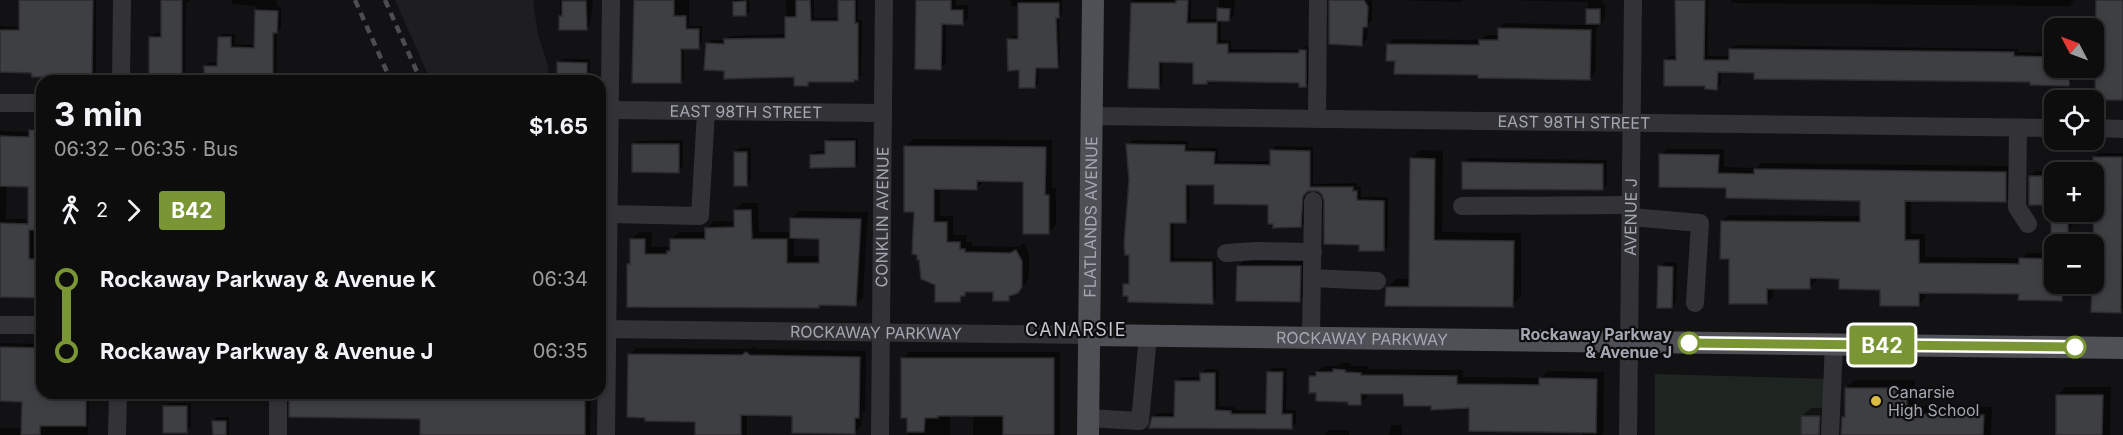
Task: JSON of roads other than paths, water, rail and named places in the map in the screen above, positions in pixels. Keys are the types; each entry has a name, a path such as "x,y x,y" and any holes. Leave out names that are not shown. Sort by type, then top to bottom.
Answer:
{"main road":[{"name":"FLATLANDS AVENUE","path":"1088,426 1093,0"},
{"name":"ROCKAWAY PARKWAY","path":"1089,335 2123,348"}],"street":[{"path":"121,75 122,0"},
{"path":"606,159 610,110 611,0"},
{"name":"CONKLIN AVENUE","path":"880,435 884,0"},
{"path":"1317,119 1318,0"},
{"name":"AVENUE J","path":"1628,435 1633,0"},
{"path":"0,103 36,104"},
{"name":"EAST 98TH STREET","path":"610,110 884,113"},
{"path":"609,214 700,216 705,111"},
{"name":"EAST 98TH STREET","path":"1092,116 2044,128"},
{"path":"2018,128 2017,207 2028,224"},
{"path":"2104,128 2123,129"},
{"path":"606,195 609,214 606,283"},
{"path":"1311,338 1313,201"},
{"path":"1462,206 1631,211 1700,223 1695,303"},
{"path":"1226,253 1313,252"},
{"path":"1312,278 1377,281"},
{"path":"0,325 36,325"},
{"name":"ROCKAWAY PARKWAY","path":"606,329 1089,335"},
{"path":"1088,426 1140,420 1148,336"},
{"path":"1830,435 1834,344"},
{"path":"117,435 118,399"},
{"path":"278,399 278,435"},
{"path":"605,399 606,435"}],"railway":[{"path":"355,0 388,75"},
{"path":"385,0 418,75"}],"place":[{"name":"Rockaway Parkway & Avenue J","path":"1689,343"},
{"name":"Canarsie High School","path":"1876,401"}],"district":[{"name":"CANARSIE","path":"1076,329"}]}
